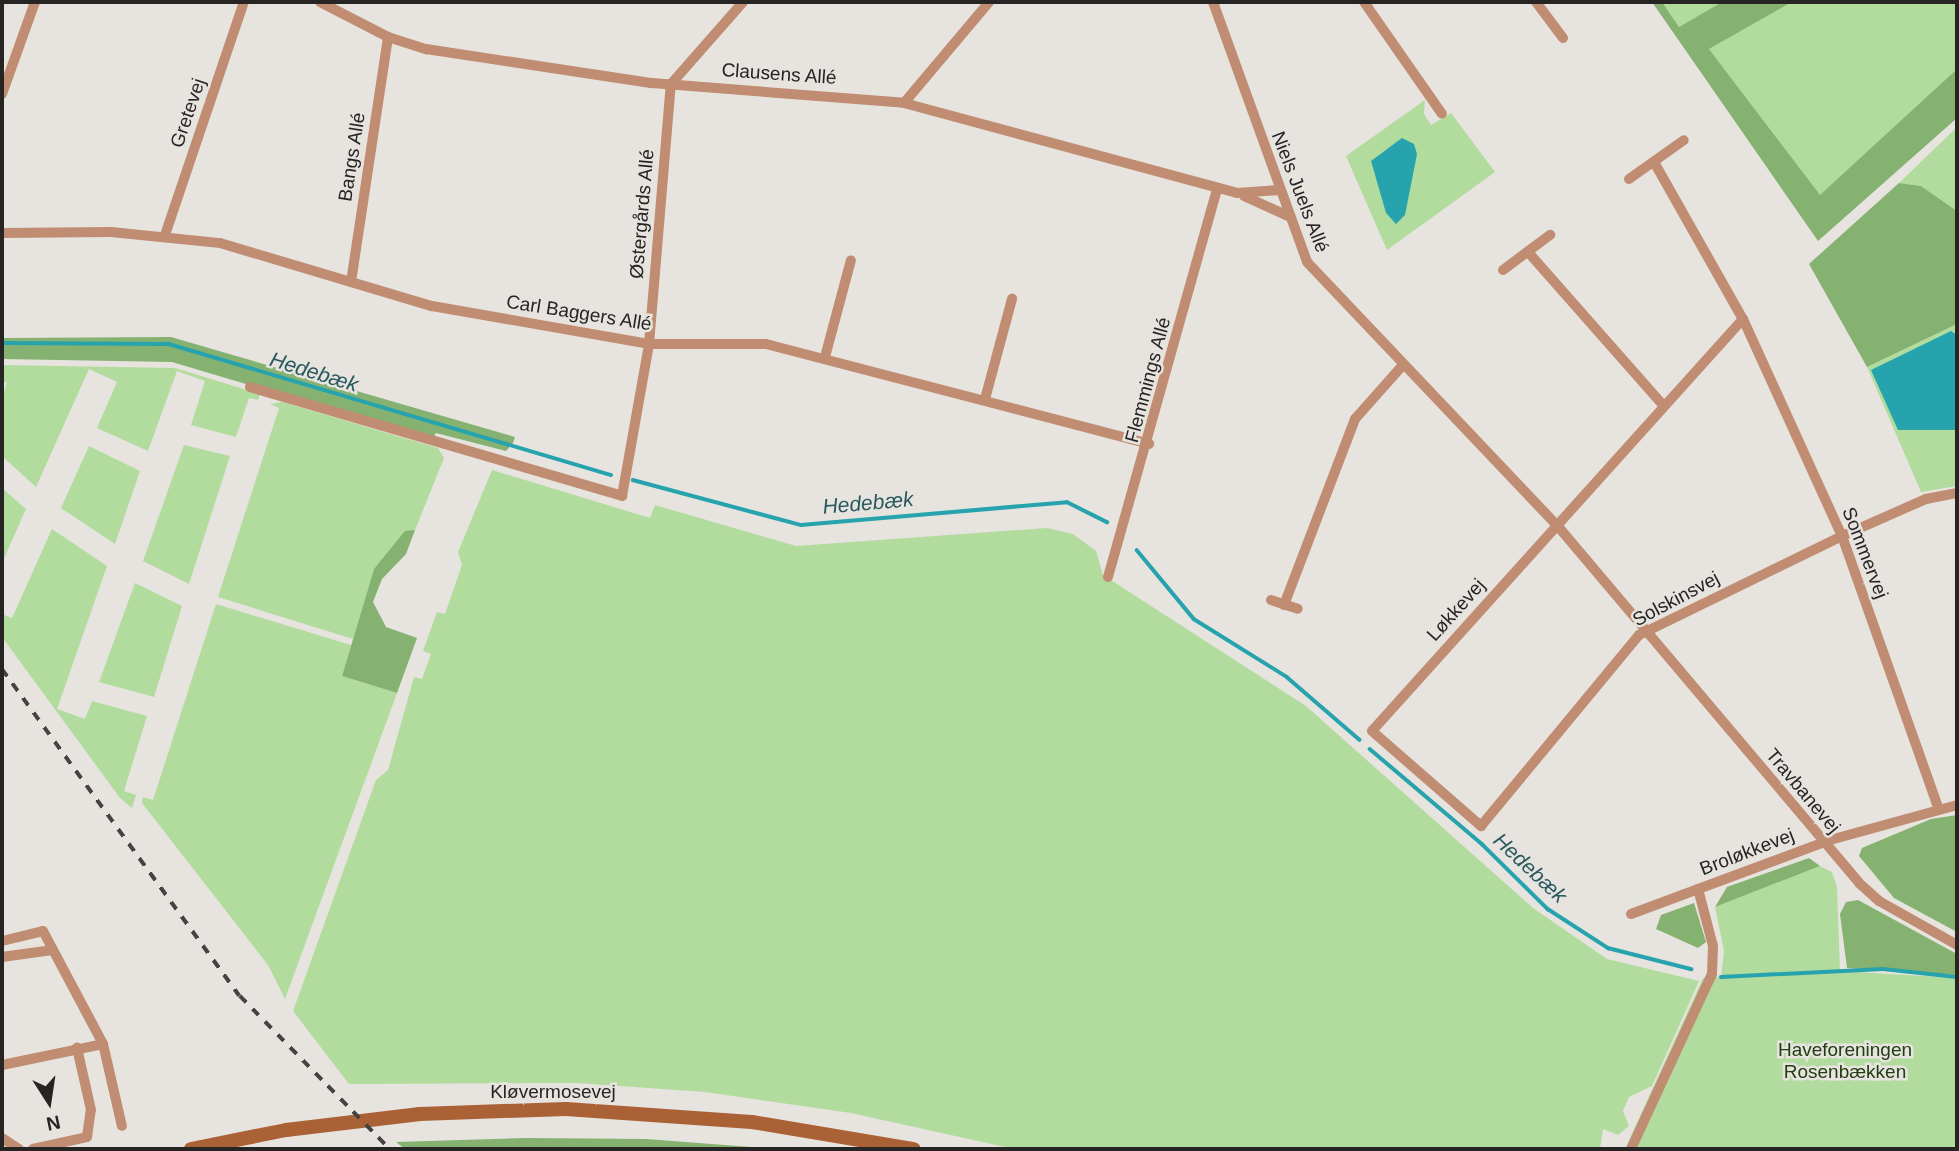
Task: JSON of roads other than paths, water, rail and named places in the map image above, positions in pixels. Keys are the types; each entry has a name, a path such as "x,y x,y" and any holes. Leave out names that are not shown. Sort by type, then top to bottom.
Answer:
{"main road":[{"name":"Kløvermosevej","path":"191,1149 286,1130 420,1114 566,1109 752,1122 914,1149"}],"street":[{"path":"2,94 35,2"},
{"name":"Gretevej","path":"165,235 244,2"},
{"name":"Clausens Allé","path":"320,2 388,37 426,49 671,84 904,103 1237,193 1288,216"},
{"path":"671,84 743,2"},
{"path":"904,103 989,2"},
{"name":"Niels Juels Allé","path":"1213,2 1288,216 1307,262 1556,524 1646,631"},
{"path":"1364,2 1442,114"},
{"path":"1536,2 1563,38"},
{"name":"Bangs Allé","path":"351,282 388,37"},
{"path":"2,62 14,64"},
{"name":"Østergårds Allé","path":"250,387 622,496 649,344 671,84"},
{"path":"1629,180 1684,140"},
{"path":"1654,162 1743,319"},
{"name":"Flemmings Allé","path":"1108,577 1149,444 1217,189"},
{"name":"Clausens Allé","path":"1237,193 1279,190"},
{"name":"Carl Baggers Allé","path":"2,233 165,235 220,243 432,306 649,344 766,344 825,357 1149,444"},
{"path":"1503,270 1550,235"},
{"path":"1528,252 1664,406"},
{"path":"825,357 851,260"},
{"path":"985,399 1012,299"},
{"name":"Løkkevej","path":"1480,826 1372,730 1743,319"},
{"name":"Sommervej","path":"1743,319 1842,536 1938,807"},
{"path":"1284,605 1355,419 1403,365"},
{"name":"Solskinsvej","path":"1480,826 1646,631 1842,536 1926,499 1956,496"},
{"path":"1271,600 1298,609"},
{"name":"Travbanevej","path":"1646,631 1823,842 1879,901 1957,946"},
{"name":"Broløkkevej","path":"1631,914 1823,842 1938,807 1957,805"},
{"path":"1631,1149 1712,974 1713,946 1698,889"},
{"path":"2,941 43,932 103,1044 122,1126"},
{"path":"2,957 53,950"},
{"path":"2,1065 103,1044"},
{"path":"33,1149 88,1137 91,1110 77,1048"},
{"path":"2,1138 19,1149"}],"water":[{"path":"1402,138 1414,144 1417,154 1405,215 1396,224 1386,213 1371,161"},
{"path":"1951,331 1957,335 1957,430 1898,430 1871,370"}],"waterway":[{"name":"Hedebæk","path":"2,343 169,344 611,475"},
{"name":"Hedebæk","path":"633,480 801,525 1067,502 1107,522"},
{"name":"Hedebæk","path":"1137,550 1194,619 1287,677 1360,740"},
{"name":"Hedebæk","path":"1370,749 1482,844 1548,909 1608,948 1691,969"},
{"name":"Hedebæk","path":"1721,977 1883,969 1957,977"}],"railway":[{"path":"2,669 240,996 390,1149"}],"park label":[{"name":"Haveforeningen Rosenbækken","path":"1845,1061"}]}
